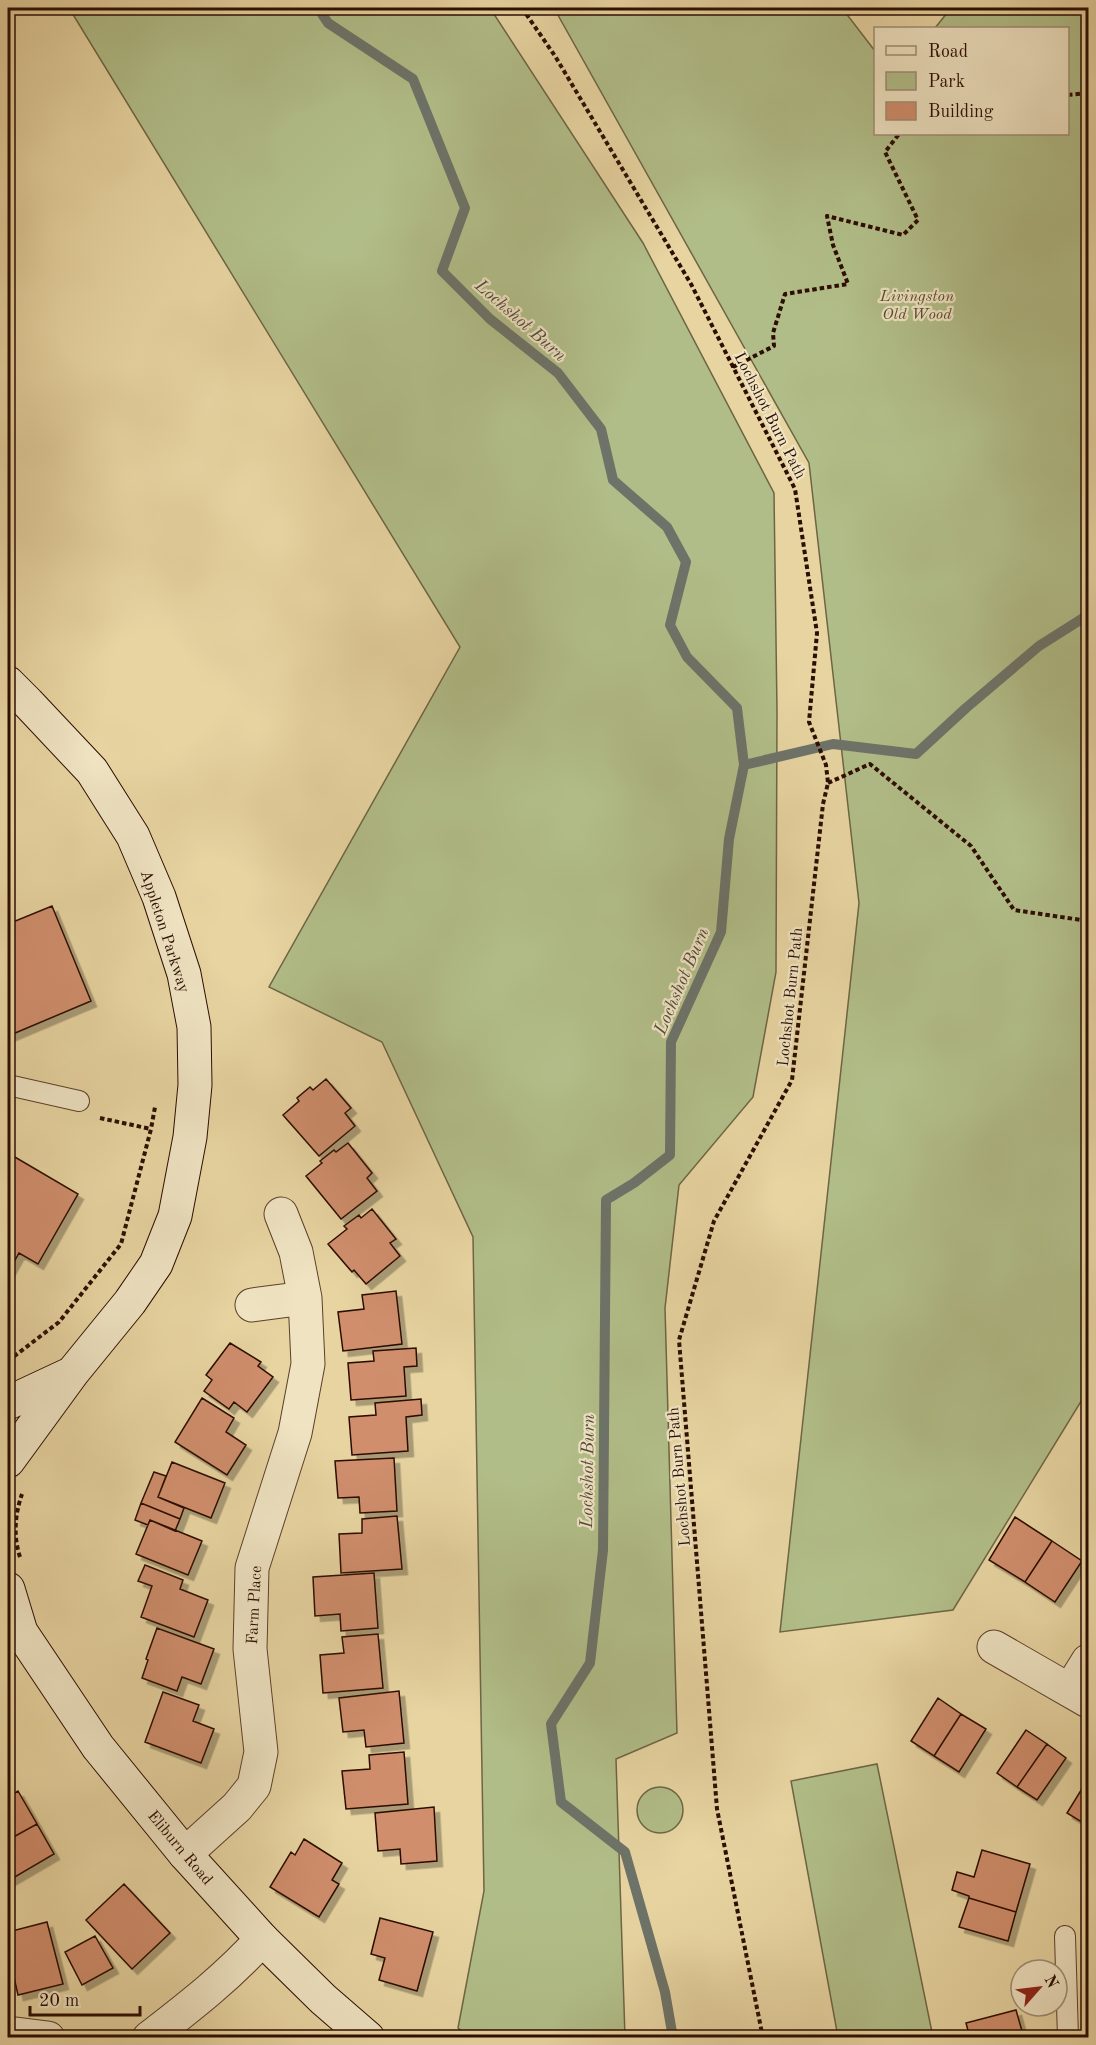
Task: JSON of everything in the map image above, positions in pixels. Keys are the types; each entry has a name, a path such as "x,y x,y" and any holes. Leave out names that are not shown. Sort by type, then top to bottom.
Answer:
{"street":[{"name":"Appleton Parkway","path":"8,683 92,771 133,836 159,897 184,974 194,1027 195,1085 190,1137 175,1216 156,1264 124,1310 73,1372 16,1474"},
{"name":"Farm Place","path":"185,1854 237,1807 254,1786 261,1752 250,1649 252,1568 296,1433 308,1364 305,1298 296,1252 281,1214"},
{"path":"252,1305 305,1298"},
{"name":"Appleton Parkway","path":"8,1403 73,1372"},
{"name":"Eliburn Road","path":"14,1575 14,1626 98,1747 185,1854 262,1939 323,1999 368,2037"},
{"path":"994,1647 1079,1695 1089,1661"},
{"path":"149,2037 207,1993 262,1939"},
{"path":"8,2033 48,2037"}],"lane":[{"path":"8,1085 80,1101"},
{"path":"1065,1936 1068,2037"}],"path":[{"name":"Lochshot Burn Path","path":"522,8 555,56 691,284 795,489 817,633 809,722 826,765 828,783 823,804 792,1080 714,1221 679,1340 717,1809 763,2037"},
{"path":"1069,95 1089,93"},
{"path":"733,367 774,346 772,333 785,294 848,284 833,245 827,216 903,235 918,220 885,152 897,135"},
{"path":"828,783 870,764 971,846 1014,910 1089,921"},
{"path":"8,1361 59,1322 121,1244 151,1129 156,1098"},
{"path":"80,1101 95,1117 190,1137"},
{"path":"14,1575 18,1507 16,1474"}],"green space":[{"path":"69,8 490,8 643,243 774,493 777,711 776,972 753,1097 679,1185 665,1308 677,1733 616,1759 625,2037 470,2037 458,2028 484,1891 473,1237 382,1042 269,987 460,647"},
{"name":"Livingston Old Wood","path":"554,8 842,8 874,50 874,135 1069,135 1069,27 936,27 951,8 1088,8 1088,1390 953,1610 780,1632 859,903 809,463"},
{"path":"877,1764 933,2037 838,2037 791,1781"},
{"path":"660,1787 676,1794 683,1810 676,1826 660,1833 644,1826 637,1810 644,1794"}],"building":[{"path":"52,906 91,1001 8,1036 8,924"},
{"path":"326,1079 351,1108 345,1113 355,1126 319,1156 283,1115 310,1087 313,1090"},
{"path":"348,1143 372,1173 367,1178 377,1191 341,1219 306,1176 334,1150 336,1152"},
{"path":"8,1153 78,1194 38,1264 19,1253 9,1271"},
{"path":"372,1209 396,1239 390,1243 400,1256 366,1284 354,1270 352,1272 328,1244 347,1229 344,1226 359,1215 361,1218"},
{"path":"396,1291 402,1344 343,1351 338,1312 364,1309 362,1295"},
{"path":"230,1343 261,1362 258,1366 273,1377 247,1412 234,1402 229,1409 204,1391 212,1380 206,1375"},
{"path":"416,1348 417,1366 404,1367 406,1396 351,1400 348,1363 374,1361 373,1351"},
{"path":"202,1398 234,1418 226,1432 246,1445 227,1475 175,1442"},
{"path":"421,1399 422,1415 406,1417 408,1451 352,1455 349,1417 376,1415 375,1403"},
{"path":"394,1458 397,1511 360,1513 359,1497 338,1498 335,1461"},
{"path":"172,1462 225,1483 211,1518 158,1497"},
{"path":"154,1472 166,1476 158,1497 184,1508 180,1519 141,1503"},
{"path":"141,1503 180,1519 175,1531 150,1520 148,1525 135,1520"},
{"path":"397,1516 402,1569 341,1573 339,1534 362,1533 362,1519"},
{"path":"1015,1517 1052,1541 1025,1582 989,1560"},
{"path":"150,1520 202,1541 188,1575 136,1554"},
{"path":"1052,1541 1082,1561 1055,1602 1025,1582"},
{"path":"145,1565 183,1580 180,1589 208,1600 194,1637 141,1617 152,1586 138,1581"},
{"path":"374,1573 378,1628 341,1631 340,1614 315,1616 313,1577"},
{"path":"157,1628 214,1649 201,1684 182,1677 177,1691 142,1678"},
{"path":"378,1634 383,1688 323,1693 320,1655 344,1653 342,1637"},
{"path":"399,1691 404,1743 366,1747 364,1730 343,1732 339,1698"},
{"path":"163,1692 199,1705 193,1721 214,1729 201,1763 145,1742"},
{"path":"938,1698 961,1714 934,1756 911,1741"},
{"path":"961,1714 986,1729 959,1772 934,1756"},
{"path":"1026,1730 1047,1744 1017,1787 997,1773"},
{"path":"1047,1744 1066,1758 1037,1800 1017,1787"},
{"path":"404,1752 408,1804 346,1809 342,1771 370,1769 369,1755"},
{"path":"1088,1779 1088,1826 1067,1813"},
{"path":"18,1791 37,1824 8,1840 8,1797"},
{"path":"434,1807 437,1861 401,1864 400,1849 378,1851 375,1813"},
{"path":"37,1824 54,1854 8,1881 8,1840"},
{"path":"304,1839 342,1863 332,1880 339,1884 319,1917 270,1887 291,1852 295,1855"},
{"path":"982,1850 1030,1864 1016,1912 969,1898 969,1896 952,1890 957,1872 974,1877"},
{"path":"124,1884 170,1933 132,1969 86,1920"},
{"path":"969,1898 1016,1912 1008,1941 959,1927"},
{"path":"380,1918 433,1932 417,1991 379,1980 385,1958 371,1954"},
{"path":"47,1922 63,1984 18,1995 8,1951 8,1932"},
{"path":"95,1936 113,1968 82,1985 65,1952"},
{"path":"1009,2012 1009,2018 1018,2018 1024,2038 970,2038 966,2023"}],"waterway":[{"name":"Lochshot Burn","path":"318,8 328,23 413,79 465,208 442,271 490,319 558,373 601,429 613,480 667,527 686,562 670,625 687,657 737,708 744,765 729,839 721,932 671,1042 670,1155 634,1183 606,1200 603,1550 590,1663 551,1724 561,1802 625,1852 665,1992 673,2038"},
{"path":"744,765 833,744 916,754 1039,646 1088,615"}]}
